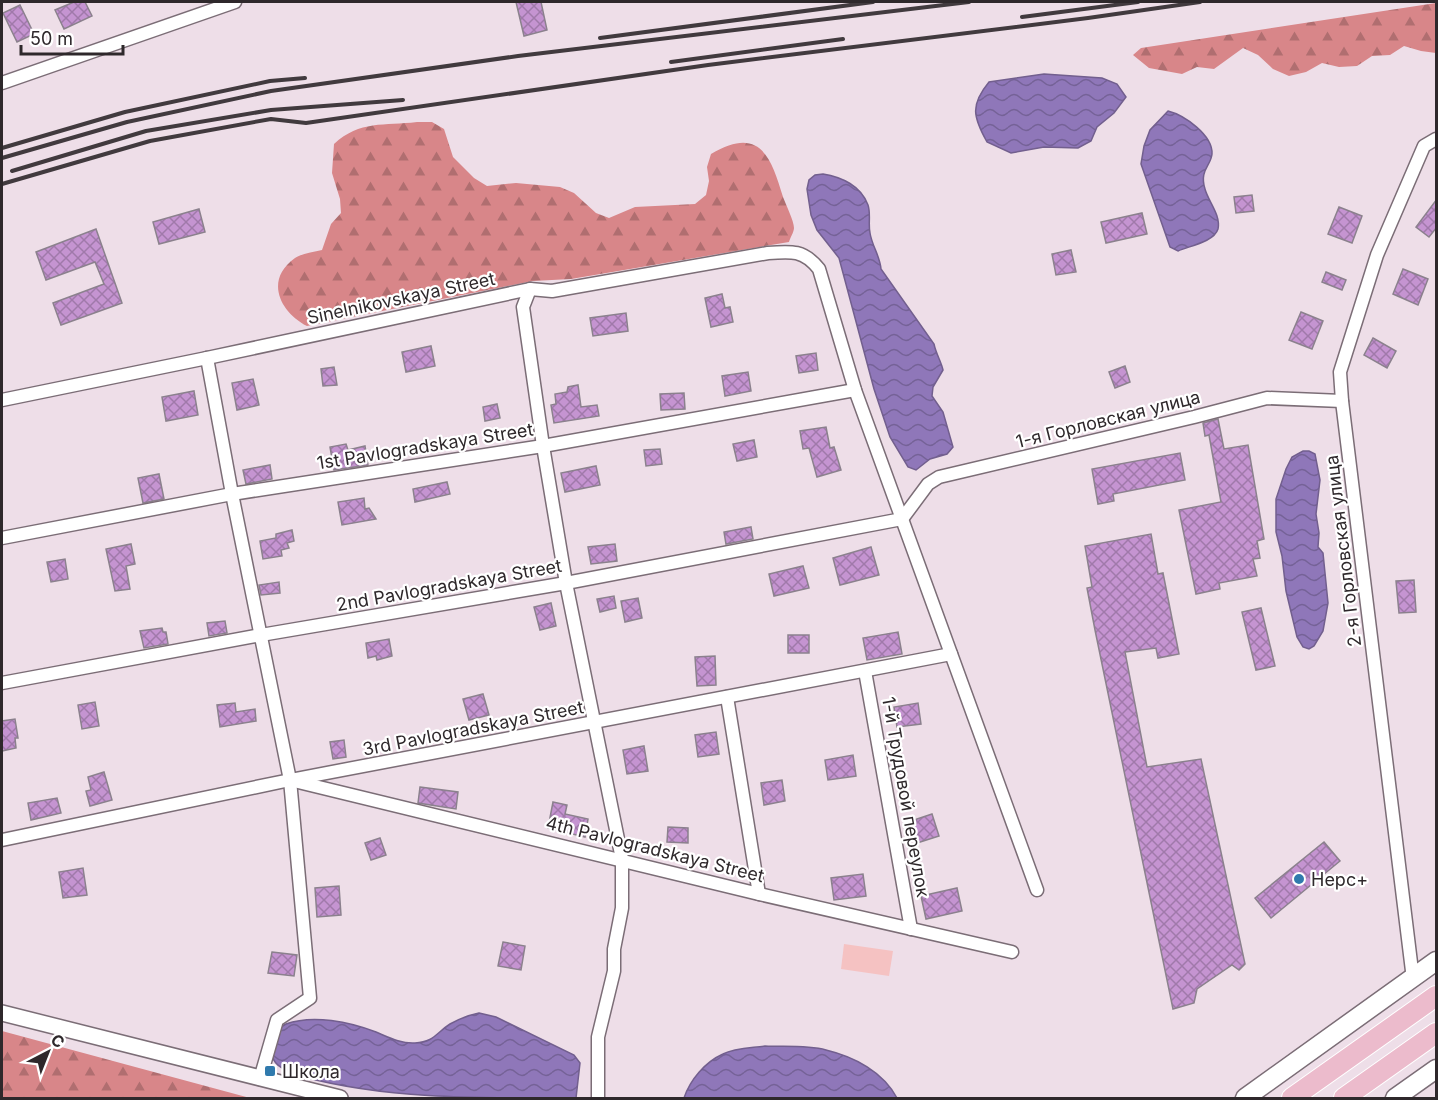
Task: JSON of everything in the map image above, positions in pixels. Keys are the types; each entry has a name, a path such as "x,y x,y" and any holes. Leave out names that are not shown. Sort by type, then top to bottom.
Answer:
{"main road":[{"path":"1245,1098 1437,961"},
{"path":"1292,1098 1437,996"},
{"path":"1344,1098 1437,1033"},
{"path":"1395,1098 1437,1069"}],"street":[{"path":"2,83 235,2"},
{"name":"2-я Горловская улица","path":"1413,979 1340,372 1377,255 1424,146 1437,139"},
{"name":"Sinelnikovskaya Street","path":"2,400 530,289 552,291 768,253 790,252 810,258 819,269 855,390"},
{"path":"530,289 523,307 543,446 566,583 622,859 622,908 614,949 614,971 598,1037 598,1098"},
{"path":"207,358 290,780 310,998 277,1020 260,1079"},
{"path":"855,390 1037,890"},
{"name":"1st Pavlogradskaya Street","path":"2,538 232,494 543,446 855,390"},
{"name":"1-я Горловская улица","path":"902,519 928,484 939,477 1267,398 1342,401"},
{"name":"2nd Pavlogradskaya Street","path":"2,683 261,635 566,583 902,519"},
{"name":"3rd Pavlogradskaya Street","path":"2,840 290,780 951,654"},
{"name":"1-й Трудовой переулок","path":"865,671 911,929"},
{"path":"727,697 759,894"},
{"name":"4th Pavlogradskaya Street","path":"290,780 759,894 1011,952"},
{"path":"2,1013 340,1098"}],"shaded area":[{"path":"844,944 893,951 889,976 841,969"}],"green space":[{"path":"1436,3 1436,53 1404,46 1390,55 1372,56 1357,66 1339,67 1322,63 1306,72 1289,76 1273,69 1258,55 1243,48 1214,69 1197,67 1182,74 1149,68 1133,55 1141,48"},
{"path":"432,122 444,129 453,157 474,178 487,186 516,183 560,187 574,193 596,213 609,218 635,207 695,204 706,195 709,181 707,167 711,154 728,146 741,143 752,144 761,150 774,169 794,228 789,242 571,279 533,281 307,326 289,313 279,295 278,285 280,276 295,258 322,250 331,224 341,213 340,199 332,173 334,144 353,131 363,128"},
{"path":"2,1031 250,1098 2,1098"}],"water":[{"path":"1044,74 1102,78 1117,84 1126,97 1114,113 1097,127 1091,141 1078,148 1044,147 1011,153 987,142 976,118 976,104 989,82"},
{"path":"1168,111 1189,121 1208,140 1212,154 1203,177 1218,224 1218,229 1212,237 1178,251 1170,247 1141,164 1150,130"},
{"path":"815,175 837,177 850,184 865,198 869,208 869,230 881,269 934,344 943,370 933,387 932,396 943,412 953,447 947,454 930,459 916,470 908,467 890,437 874,389 839,258 817,230 811,215 807,189 809,180"},
{"path":"1303,451 1315,454 1320,480 1316,514 1319,533 1318,547 1323,553 1328,603 1323,631 1314,646 1309,649 1303,647 1297,637 1276,532 1276,499 1286,469 1292,457"},
{"path":"479,1013 496,1017 574,1055 580,1063 576,1098 438,1096 370,1090 304,1077 281,1067 273,1059 273,1046 281,1028 297,1021 343,1022 400,1041 415,1043 431,1039 450,1024"},
{"path":"765,1046 811,1047 858,1061 876,1073 897,1098 684,1098 699,1072 716,1057 733,1050"}],"building":[{"path":"74,2 85,2 92,16 64,29 55,10"},
{"path":"516,2 541,2 547,30 524,36"},
{"path":"20,5 34,34 17,42 3,13"},
{"path":"1252,195 1254,211 1236,213 1234,197"},
{"path":"1437,199 1437,227 1429,237 1416,227"},
{"path":"1339,207 1362,216 1352,243 1328,234"},
{"path":"199,209 205,232 159,244 153,222"},
{"path":"1142,213 1147,234 1106,243 1101,222"},
{"path":"96,229 122,303 61,325 53,303 104,284 95,262 46,280 36,252"},
{"path":"1071,250 1076,272 1056,275 1052,254"},
{"path":"1403,269 1428,279 1418,305 1393,294"},
{"path":"1326,272 1346,280 1342,290 1322,282"},
{"path":"722,294 725,308 730,307 733,322 711,327 705,298"},
{"path":"1301,312 1323,321 1312,349 1289,340"},
{"path":"626,313 628,331 593,336 590,318"},
{"path":"1373,338 1396,351 1387,368 1364,355"},
{"path":"431,346 435,366 406,372 402,352"},
{"path":"816,353 818,370 799,373 796,356"},
{"path":"1125,366 1130,382 1115,388 1109,372"},
{"path":"334,367 337,385 323,386 321,369"},
{"path":"748,372 751,391 725,396 722,376"},
{"path":"253,379 259,405 237,410 232,383"},
{"path":"578,385 581,407 597,405 599,416 554,423 551,405 556,404 555,394 567,392 568,387"},
{"path":"194,391 198,415 166,421 162,397"},
{"path":"684,393 685,409 661,410 660,394"},
{"path":"497,404 500,418 485,421 483,407"},
{"path":"1218,419 1224,449 1248,445 1264,539 1257,541 1260,558 1253,559 1257,576 1219,583 1220,589 1196,594 1179,510 1221,502 1209,435 1205,436 1203,423"},
{"path":"826,427 830,448 834,447 841,470 817,477 809,448 803,449 800,431"},
{"path":"754,440 757,457 737,461 733,444"},
{"path":"346,444 348,450 365,446 368,465 334,470 330,447"},
{"path":"660,449 662,464 646,466 644,450"},
{"path":"1180,453 1185,480 1113,494 1114,501 1098,504 1092,469"},
{"path":"270,465 272,479 246,484 243,470"},
{"path":"596,466 600,485 565,492 561,473"},
{"path":"159,474 164,499 143,503 138,478"},
{"path":"447,482 450,494 415,502 413,489"},
{"path":"364,498 365,509 369,508 376,519 342,525 338,502"},
{"path":"751,527 753,539 726,544 724,532"},
{"path":"292,530 294,541 287,543 289,548 281,550 282,556 263,559 260,541 276,538 276,534"},
{"path":"1151,534 1158,574 1163,573 1179,654 1158,658 1156,648 1125,652 1147,767 1201,759 1245,964 1239,970 1232,965 1197,989 1194,1003 1173,1009 1087,588 1092,587 1085,546"},
{"path":"131,544 135,564 126,566 130,589 115,591 106,549"},
{"path":"615,544 617,561 591,564 588,547"},
{"path":"871,547 879,575 840,585 833,558"},
{"path":"65,559 68,579 51,582 47,562"},
{"path":"803,566 809,588 774,596 769,574"},
{"path":"1414,580 1416,612 1399,613 1396,581"},
{"path":"279,582 280,593 261,595 259,585"},
{"path":"614,596 616,608 600,612 597,599"},
{"path":"638,598 642,618 625,622 621,601"},
{"path":"551,603 556,626 540,630 534,607"},
{"path":"1261,608 1275,666 1256,670 1242,612"},
{"path":"225,621 227,633 209,636 207,623"},
{"path":"162,628 163,632 166,632 168,644 144,648 140,631"},
{"path":"898,632 902,654 867,660 863,638"},
{"path":"788,635 809,635 809,653 788,653"},
{"path":"389,639 392,656 377,660 376,656 368,658 366,643"},
{"path":"715,656 716,685 697,686 695,657"},
{"path":"483,694 489,715 469,720 463,699"},
{"path":"95,702 99,726 82,729 78,705"},
{"path":"235,703 236,712 255,709 256,721 220,727 217,705"},
{"path":"918,703 921,724 897,727 894,707"},
{"path":"15,719 18,738 15,738 16,748 2,751 2,721"},
{"path":"716,732 719,754 698,757 695,735"},
{"path":"344,740 346,757 333,759 330,742"},
{"path":"644,746 648,771 627,774 623,750"},
{"path":"853,755 856,776 828,780 825,760"},
{"path":"104,772 112,800 90,806 86,791 91,790 88,777"},
{"path":"782,780 785,801 764,805 761,783"},
{"path":"420,787 458,792 456,809 418,803"},
{"path":"57,798 61,813 31,820 28,803"},
{"path":"553,802 567,805 565,814 588,819 585,837 548,828"},
{"path":"932,814 939,836 917,843 911,821"},
{"path":"668,827 688,828 688,843 667,842"},
{"path":"380,838 386,855 371,860 365,843"},
{"path":"1324,842 1340,861 1271,918 1255,898"},
{"path":"83,868 87,895 63,898 59,872"},
{"path":"863,874 866,896 834,900 831,878"},
{"path":"339,886 341,915 317,917 315,888"},
{"path":"957,888 962,911 926,919 921,896"},
{"path":"503,942 525,946 521,970 498,966"},
{"path":"272,952 297,955 294,976 268,973"}],"railway":[{"path":"600,38 873,2"},
{"path":"2,158 127,122 271,91 518,56 969,2"},
{"path":"1022,17 1138,2"},
{"path":"2,184 150,141 271,119 306,123 708,65 1200,2"},
{"path":"671,62 843,39"},
{"path":"2,148 125,112 270,81 305,78"},
{"path":"12,171 146,131 271,110 403,100"}],"place":[{"name":"Нерс+","path":"1299,879"},
{"name":"Школа","path":"270,1071"}]}
